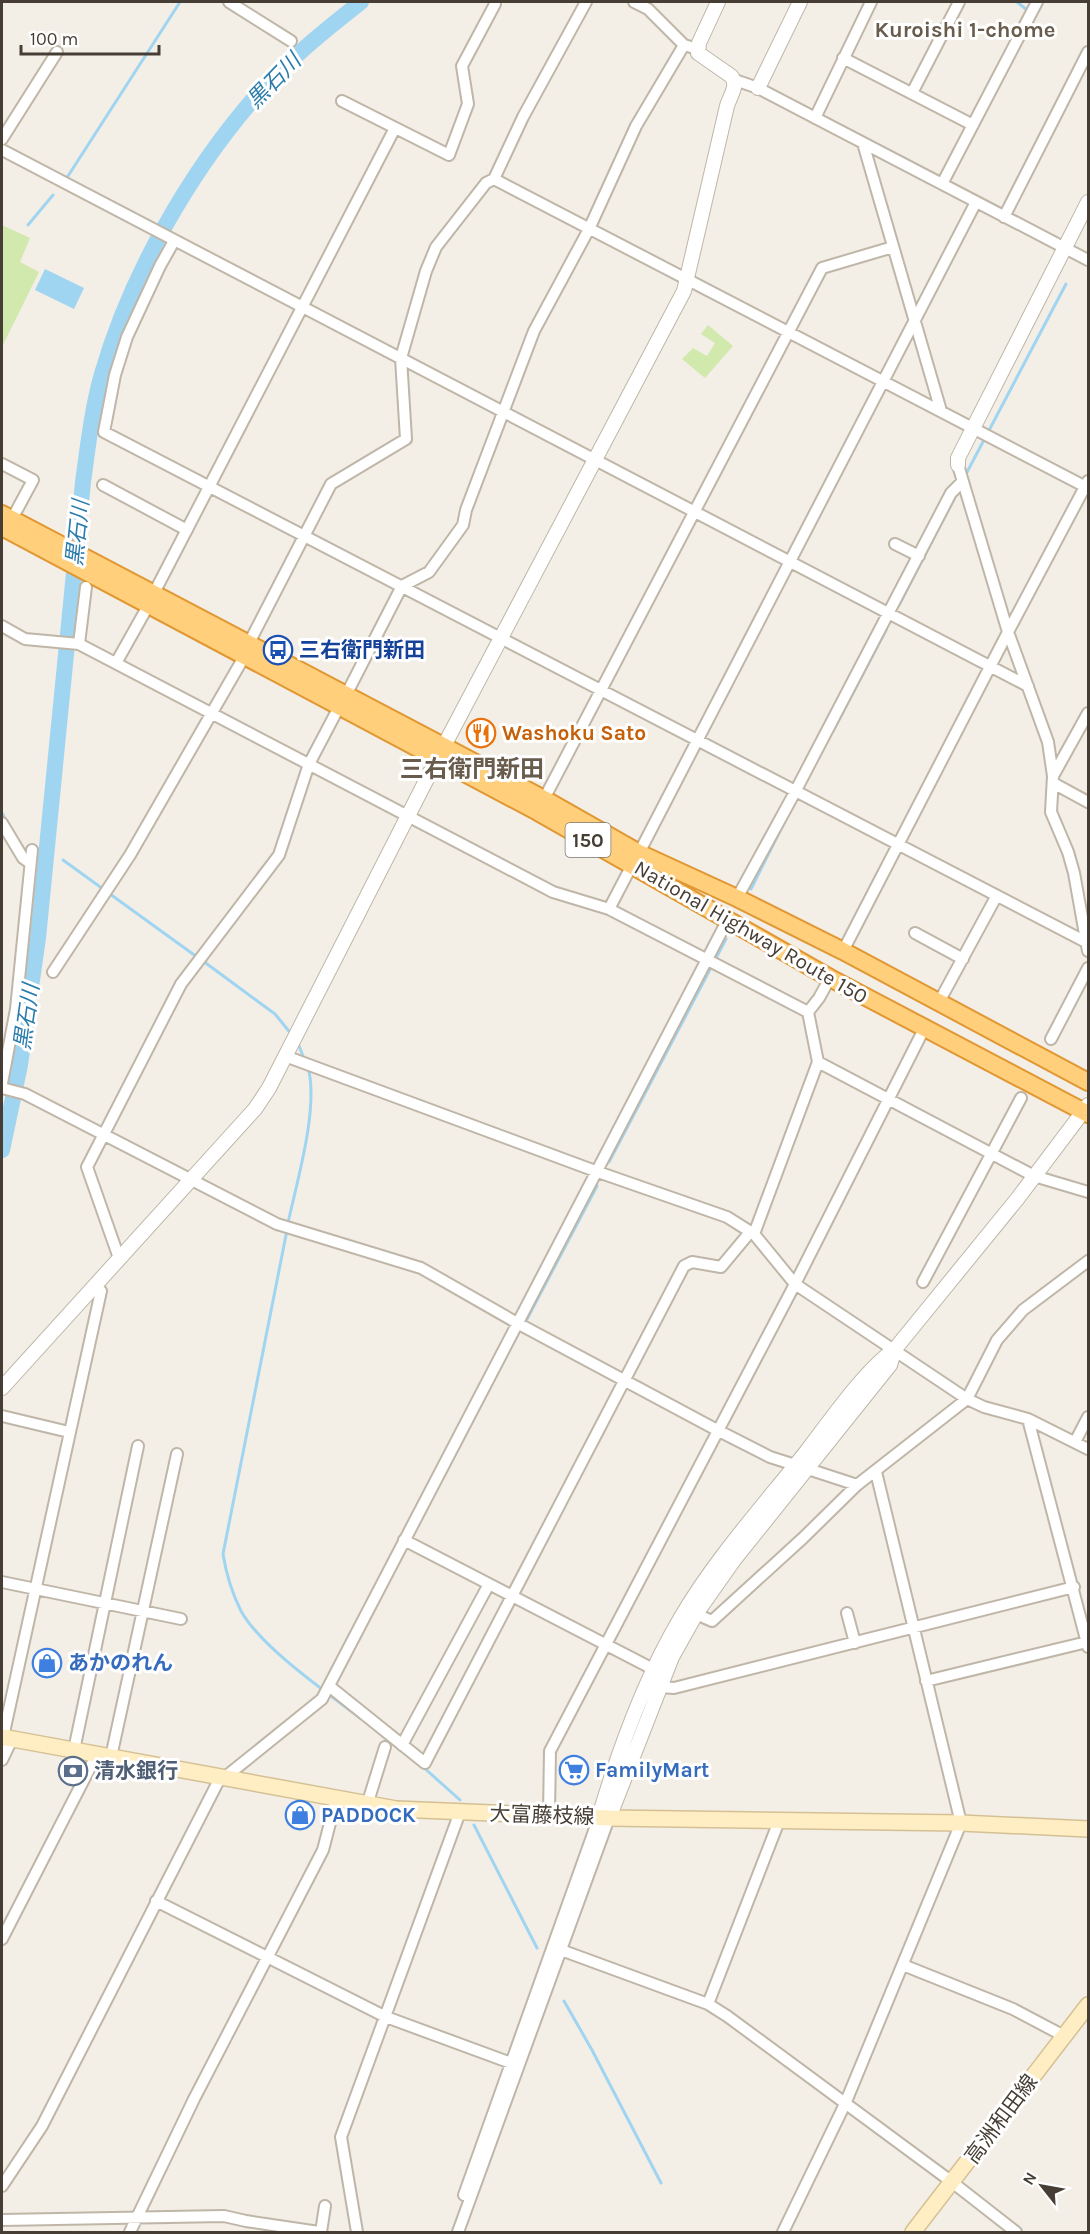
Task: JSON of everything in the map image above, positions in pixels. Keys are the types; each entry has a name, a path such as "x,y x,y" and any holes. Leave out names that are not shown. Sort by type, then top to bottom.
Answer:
{"highway":[{"name":"National Highway Route 150","path":"5,526 63,554 86,573 150,600 441,753 636,859 737,898 843,951 1089,1082"},
{"name":"National Highway Route 150","path":"441,753 544,799 728,921 924,1029 1087,1110"}],"main road":[{"name":"大富藤枝線","path":"6,1737 336,1800 396,1809 604,1817 961,1823 1089,1829"},
{"name":"高洲和田線","path":"913,2232 1089,2005"}],"street":[{"path":"229,2 291,41"},
{"path":"53,972 106,892 212,714 331,484 406,439 401,358 426,272 436,247 486,183 494,179 523,117 586,2"},
{"path":"634,2 650,5 701,56 735,80 758,88 1089,260"},
{"path":"119,1258 87,1167 181,984 279,855 309,764 402,586 429,572 463,525 466,510 534,331 589,229 636,126 691,47 718,2"},
{"path":"758,88 800,2"},
{"path":"815,118 871,2"},
{"path":"912,93 959,2"},
{"path":"942,184 1037,2"},
{"path":"342,101 449,155 468,104 462,66 495,3"},
{"path":"2,139 57,52"},
{"path":"1004,217 1089,52"},
{"path":"843,58 974,125"},
{"path":"2,1388 255,1109 268,1088 684,291 735,80"},
{"path":"116,663 395,128"},
{"path":"862,143 941,411"},
{"path":"2,150 1028,686"},
{"path":"494,179 788,333 1088,485 1008,632 843,951"},
{"path":"609,909 976,202"},
{"path":"1087,947 1071,862 1051,812 1053,780 1048,742 1008,632 962,482 958,458 983,433 1065,248 1089,202"},
{"path":"172,240 127,337 115,375 104,432 502,638 1087,947"},
{"path":"544,799 822,268 893,247"},
{"path":"2,464 33,480 5,526"},
{"path":"737,898 951,493 962,482"},
{"path":"103,485 187,530"},
{"path":"895,544 919,556"},
{"path":"79,644 86,573"},
{"path":"2,626 25,639 79,644 554,892 609,909 808,1012"},
{"path":"1053,780 1089,713"},
{"path":"1053,780 1089,802"},
{"path":"2,824 23,858 31,857 16,1009 2,1083"},
{"path":"939,1002 996,897"},
{"path":"2,2186 42,2126 156,1901 222,1778 322,1699 598,1172 711,962 728,921"},
{"path":"915,933 963,959"},
{"path":"1051,1039 1089,968"},
{"path":"327,1690 424,1763 684,1266 692,1262 722,1267 753,1232 818,1062 808,1012 830,978"},
{"path":"549,1814 550,1751 795,1284 924,1029"},
{"path":"285,1056 598,1172 727,1217 753,1232 795,1284 967,1399 984,1407 1028,1419 1089,1449"},
{"path":"818,1062 1034,1176 1089,1192"},
{"path":"2,1088 25,1094 286,1228 422,1268 519,1324 770,1457 856,1485"},
{"path":"923,1282 1021,1098"},
{"path":"453,2232 471,2173 511,2063 604,1817 672,1656 696,1614 734,1560 882,1358 895,1349 1087,1110"},
{"path":"696,1614 712,1622 803,1538 856,1485 876,1472 967,1399 997,1340 1023,1310 1089,1261"},
{"path":"2,1760 35,1590 101,1291 94,1285"},
{"path":"2,1416 69,1432"},
{"path":"1075,1442 1089,1416"},
{"path":"926,1681 1088,1644 1083,1600 1074,1587 1028,1419"},
{"path":"75,1750 138,1446"},
{"path":"2,1939 104,1756 143,1611 177,1454"},
{"path":"458,2232 561,1950 641,1697 653,1669 680,1618 702,1584 802,1467"},
{"path":"783,2232 845,2104 961,1823 876,1472"},
{"path":"404,1540 653,1669"},
{"path":"2,1582 182,1619"},
{"path":"402,1745 489,1584"},
{"path":"660,1687 674,1688 1074,1587"},
{"path":"847,1613 855,1643"},
{"path":"367,1805 385,1747"},
{"path":"130,2232 194,2099 323,1850 336,1800"},
{"path":"357,2232 341,2138 460,1812"},
{"path":"708,2004 779,1821"},
{"path":"156,1901 386,2017 511,2063"},
{"path":"561,1950 708,2004 952,2182 1016,2232"},
{"path":"903,1965 1013,2009 1064,2037"},
{"path":"2,2220 224,2216 298,2231 320,2232 325,2206"},
{"path":"243,2232 246,2221"}],"green space":[{"path":"2,225 30,238 20,262 39,272 2,347"},
{"path":"708,325 733,346 705,378 682,359 693,348 707,356 715,343 701,334"}],"water":[{"path":"45,269 84,288 74,309 35,290"}],"waterway":[{"path":"68,176 180,2"},
{"name":"黒石川","path":"2,1150 20,1065 38,938 83,482 93,414 102,374 128,300 145,263 164,227 208,158 231,126 268,83 306,47 361,2"},
{"path":"1017,2 1027,10"},
{"path":"28,225 53,195"},
{"path":"965,476 1066,284"},
{"path":"899,605 956,495"},
{"path":"833,731 886,630"},
{"path":"2,813 7,822"},
{"path":"751,889 789,813"},
{"name":"黒石川","path":"33,853 52,857"},
{"path":"63,860 197,957"},
{"path":"609,1162 726,939"},
{"path":"203,961 275,1014 292,1035"},
{"path":"298,1043 304,1059"},
{"path":"6,1077 11,1077 20,1065"},
{"path":"288,1223 309,1123 311,1084 308,1067"},
{"path":"526,1321 597,1186"},
{"path":"287,1230 223,1554 235,1597 250,1625 278,1654 360,1718"},
{"path":"444,1476 518,1334"},
{"path":"422,1766 460,1800"},
{"path":"474,1825 537,1948"},
{"path":"564,2001 661,2183"}],"place":[{"name":"三右衛門新田","path":"278,650"},
{"name":"Washoku Sato","path":"481,733"},
{"name":"あかのれん","path":"47,1663"},
{"name":"FamilyMart","path":"574,1770"},
{"name":"清水銀行","path":"73,1771"},
{"name":"PADDOCK","path":"300,1815"}],"district":[{"name":"Kuroishi 1-chome","path":"965,30"},
{"name":"三右衛門新田","path":"472,769"}]}
